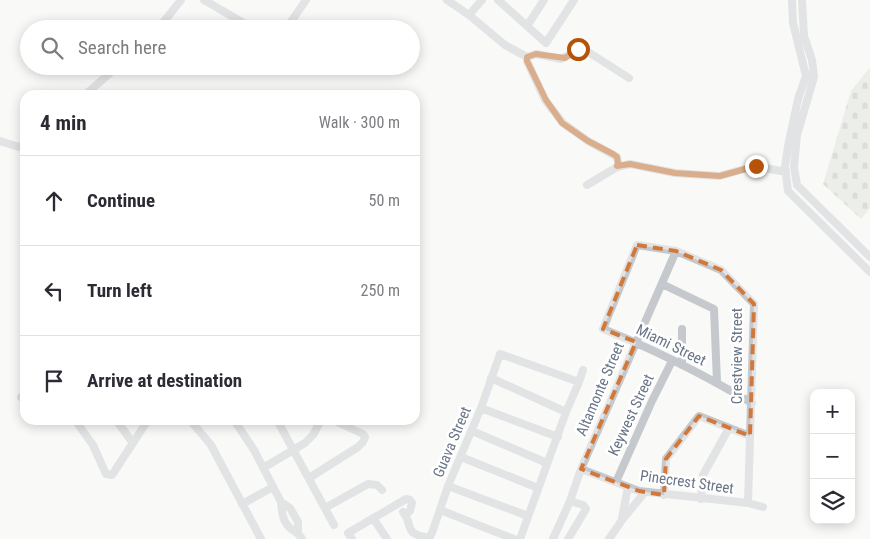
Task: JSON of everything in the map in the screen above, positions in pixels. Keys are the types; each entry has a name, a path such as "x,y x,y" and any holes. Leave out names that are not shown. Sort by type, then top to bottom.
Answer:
{"street":[{"path":"165,20 181,0"},
{"path":"204,0 238,20"},
{"path":"292,20 306,0"},
{"path":"447,0 469,15 505,45 527,57 536,54 561,59 582,48 629,78"},
{"path":"469,15 482,0"},
{"path":"498,0 546,43 574,0"},
{"path":"507,7 512,0"},
{"path":"526,26 544,0"},
{"path":"792,0 793,22 806,76 798,99 788,146 786,172 788,191 870,272"},
{"path":"802,0 804,36 812,60 814,77 798,136 794,167 797,184 870,257"},
{"path":"527,57 527,61 546,100 562,123 588,141 617,157 617,166"},
{"path":"91,90 108,75"},
{"path":"0,141 20,146"},
{"path":"587,185 617,166 630,164 675,173 720,176 756,166 786,172"},
{"name":"Crestview Street","path":"603,329 637,244 676,251 721,270 754,304 748,504"},
{"name":"Altamonte Street","path":"554,539 581,469 676,251"},
{"path":"662,284 714,309 717,382"},
{"path":"682,328 682,366"},
{"name":"Miami Street","path":"603,329 636,342 717,382 752,403"},
{"name":"Guava Street","path":"429,538 448,486 481,408 500,354 579,382"},
{"name":"Keywest Street","path":"616,482 672,361"},
{"path":"520,539 583,370"},
{"path":"491,378 566,412"},
{"path":"481,408 558,437"},
{"path":"664,494 666,459 699,416 750,436"},
{"path":"79,425 93,445 106,474 112,475 145,425"},
{"path":"120,425 133,443"},
{"path":"194,425 211,445 261,539"},
{"path":"237,425 254,450 281,502 282,515 288,526 300,536"},
{"path":"280,425 334,524"},
{"path":"263,468 309,439 318,425"},
{"path":"309,478 358,447 364,440 363,434 344,425"},
{"path":"702,499 702,475 729,428"},
{"path":"472,431 547,463"},
{"path":"461,457 538,488"},
{"name":"Pinecrest Street","path":"581,469 645,492 763,507"},
{"path":"325,508 368,484 377,485 382,490"},
{"path":"448,486 528,516"},
{"path":"622,520 628,486"},
{"path":"242,504 273,487"},
{"path":"609,539 645,492"},
{"path":"352,539 348,533 406,499 410,500 412,504 410,511 405,514"},
{"path":"568,539 586,510 583,505 570,501"},
{"path":"396,506 405,514 408,526 413,532 418,536 429,538"},
{"path":"440,510 514,539"},
{"path":"373,518 387,539"}],"highlighted area":[{"path":"637,245 676,251 721,270 754,304 750,436 699,416 666,459 664,495 639,491 581,469 636,342 603,329"}],"green space":[{"path":"870,67 870,208 861,219 823,184 851,91"}],"route":[{"path":"578,49 561,59 536,54 527,57 527,61 546,100 562,123 588,141 617,157 617,166 630,164 675,173 720,176 756,166"}]}
